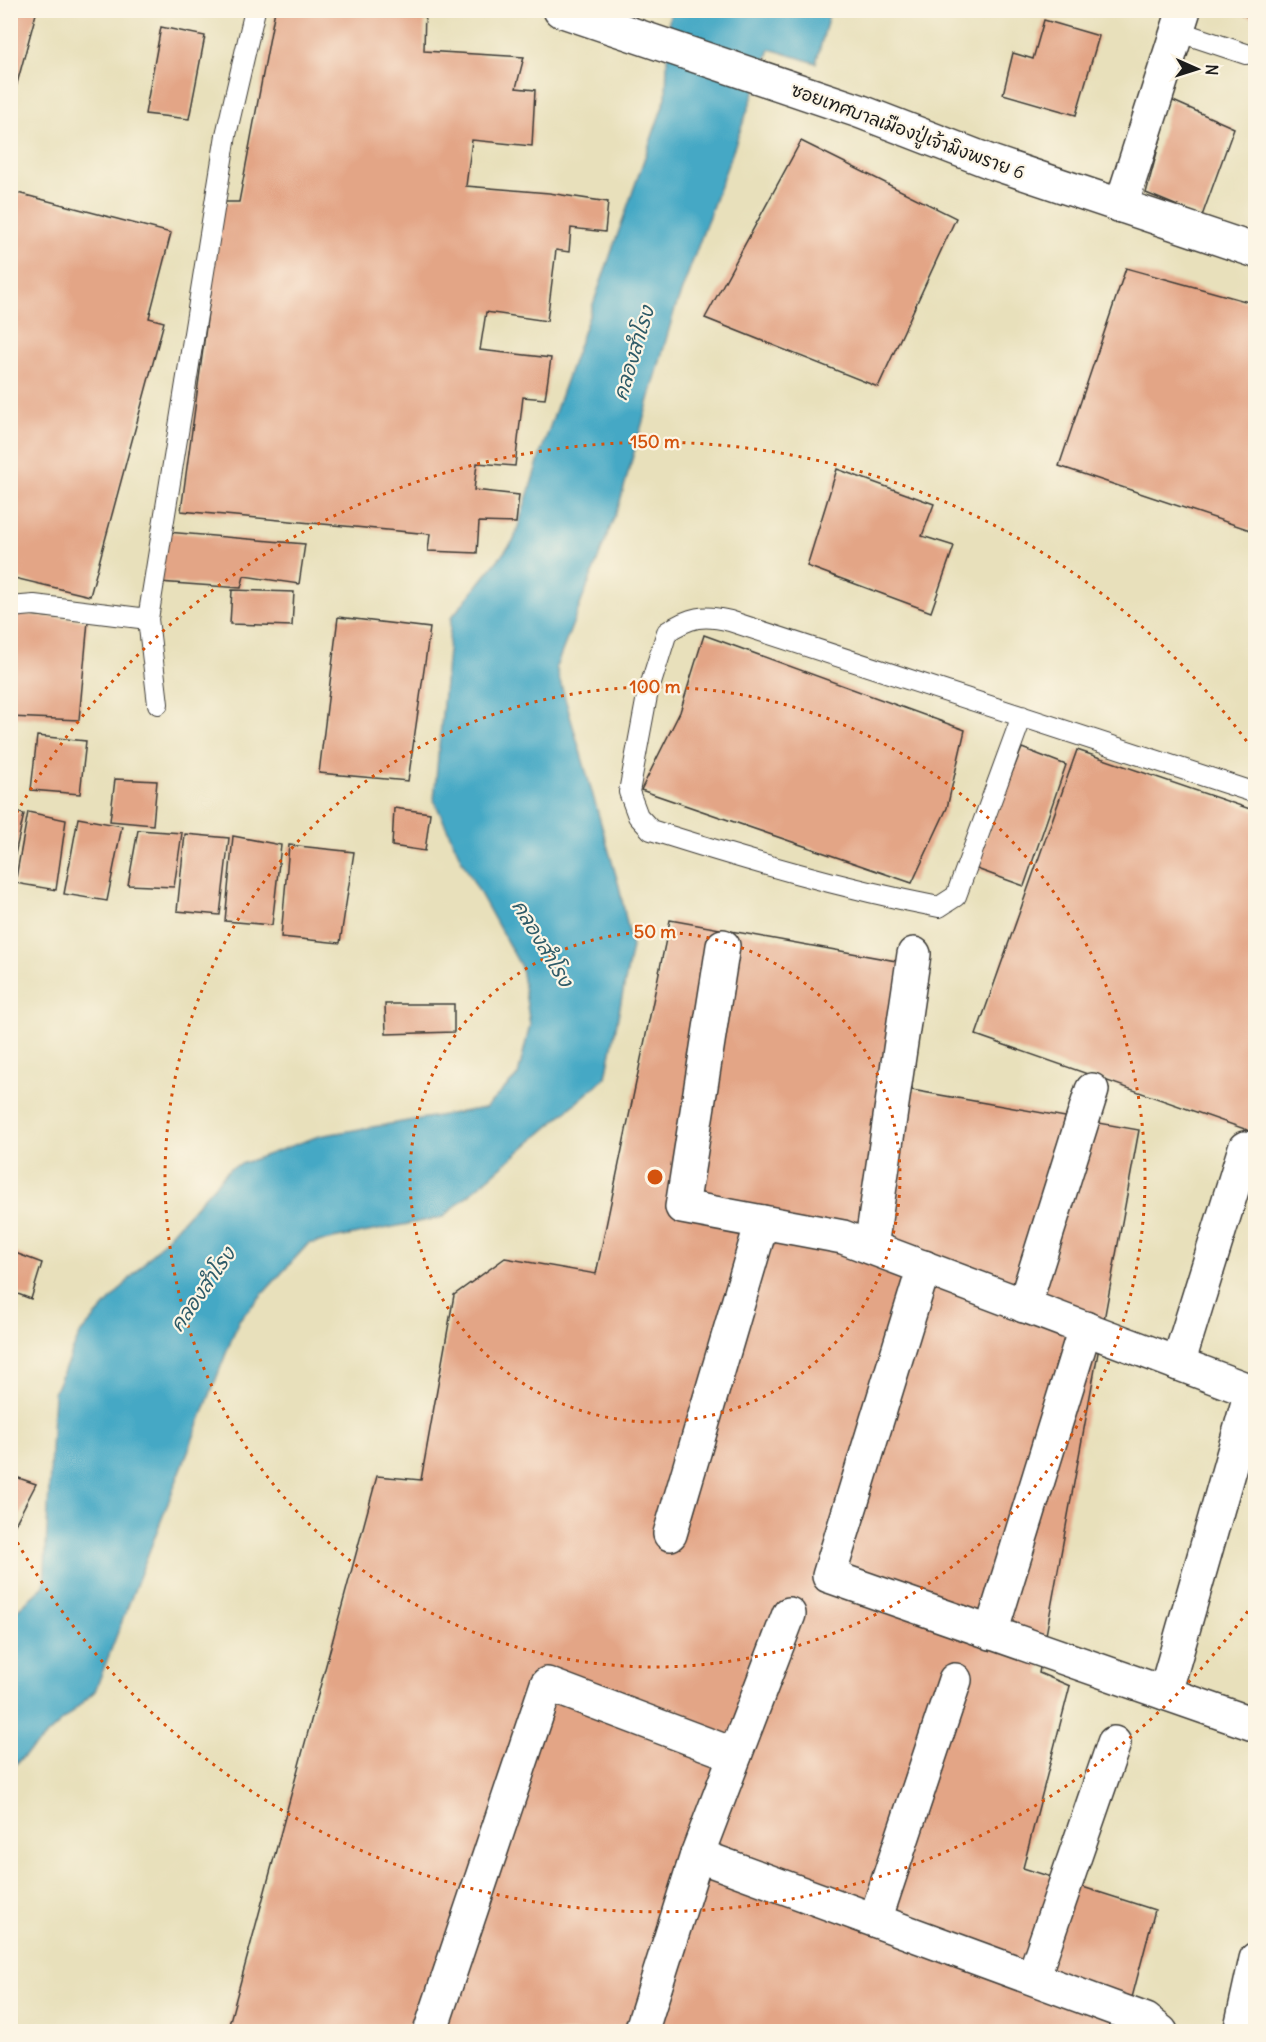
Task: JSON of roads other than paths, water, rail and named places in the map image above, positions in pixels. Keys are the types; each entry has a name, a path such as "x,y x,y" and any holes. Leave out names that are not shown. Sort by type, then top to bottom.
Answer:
{"street":[{"name":"ซอยเทศบาลเมืองปู่เจ้ามิงพราย 6","path":"560,10 859,111 991,162 1256,252"},
{"path":"1120,206 1180,21"},
{"path":"723,946 682,1207 843,1237 1253,1393 1165,1693"},
{"path":"871,1247 914,954"},
{"path":"1024,1306 1092,1090"},
{"path":"1178,1364 1245,1148"},
{"path":"670,1534 762,1222"},
{"path":"924,1267 829,1576 1256,1725"},
{"path":"992,1633 1084,1328"},
{"path":"641,2031 697,1855 789,1614"},
{"path":"875,1920 955,1680"},
{"path":"430,2031 547,1684 735,1755"},
{"path":"1033,1978 1114,1743"},
{"path":"697,1855 1146,2020 1161,2031"},
{"path":"1240,2031 1256,1959"}],"lane":[{"path":"158,704 148,619 226,135 255,10"},
{"path":"1180,21 1246,54"},
{"path":"10,607 34,604 148,619"},
{"path":"1022,716 956,896 939,907 886,897 779,870 651,830 638,816 629,792 647,696 667,632 686,620 711,616 730,621 1022,716 1256,793"}],"water":[{"name":"คลองสำโรง","path":"671,11 830,11 816,63 770,49 674,312 619,505 556,667 619,886 632,947 606,1077 443,1217 308,1244 239,1320 95,1691 11,1768 10,1616 44,1586 54,1393 80,1334 230,1168 319,1136 485,1108 518,1075 530,1025 521,967 462,861 434,800 451,618 514,540 541,452 666,97 668,26"}]}
